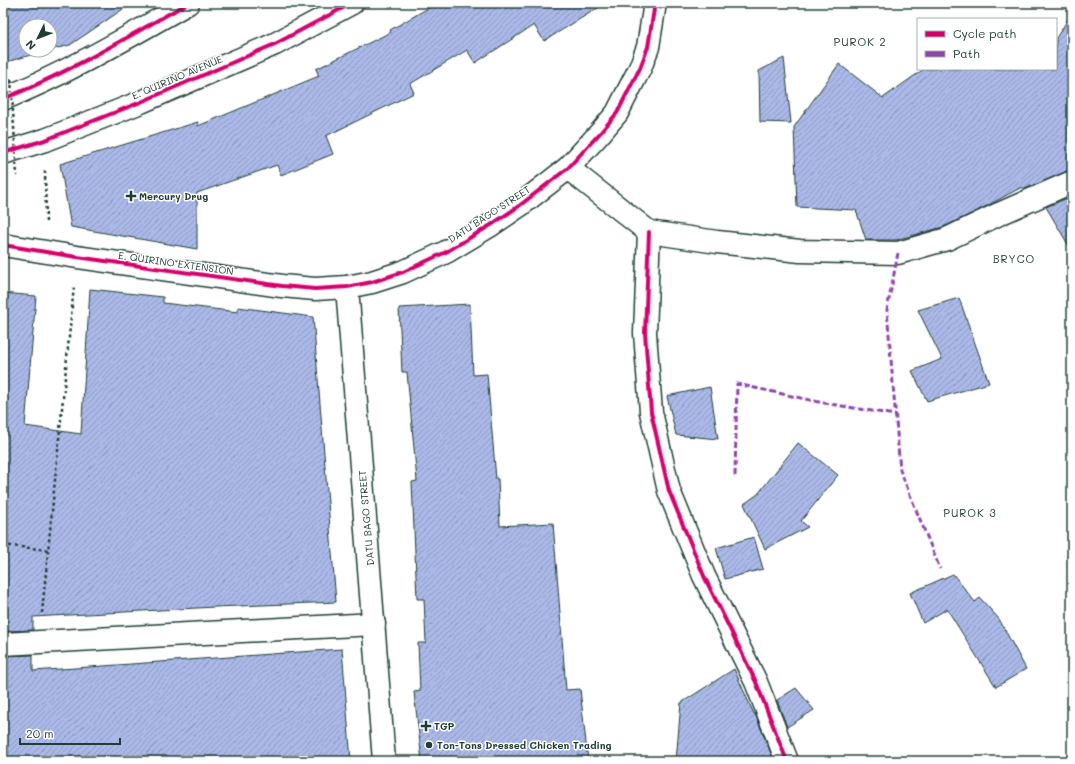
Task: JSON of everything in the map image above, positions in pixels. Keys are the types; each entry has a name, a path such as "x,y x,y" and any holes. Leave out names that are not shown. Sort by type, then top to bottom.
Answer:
{"street":[{"path":"3,99 29,89 82,63 188,3"},
{"name":"E. QUIRINO AVENUE","path":"3,153 45,140 141,102 275,44 352,3"},
{"name":"DATU BAGO STREET","path":"384,761 348,287 372,282 403,272 446,252 492,225 568,168 617,113 624,100 640,68 648,47 656,3"},
{"path":"568,168 649,232 717,242 800,251 898,252 947,239 1072,182"},
{"path":"649,232 645,333 651,412 669,491 704,576 756,682 787,761"},
{"name":"E. QUIRINO EXTENSION","path":"3,245 282,286 315,289 348,287"},
{"path":"3,644 374,624"}],"path":[{"path":"11,79 17,176"},
{"path":"45,140 47,252"},
{"path":"40,642 77,257"},
{"path":"3,545 48,550"}],"building":[{"path":"3,3 132,3 70,45 58,48 58,18 18,18 18,58 20,58 3,63"},
{"path":"437,3 606,3 544,41 534,25 475,63 467,50 410,84 414,93 326,136 333,154 281,175 277,165 197,193 197,249 71,227 60,164 198,122 198,126 319,76 316,69 391,32 390,30"},
{"path":"1072,13 1072,170 1033,186 1031,184 1028,188 1024,189 1022,187 943,227 896,240 866,240 856,210 797,207 794,127 839,64 883,98 923,70 1057,70 1057,36"},
{"path":"784,58 791,123 760,122 759,71"},
{"path":"1072,196 1072,251 1046,207"},
{"path":"90,289 163,297 163,303 238,312 238,307 313,317 336,602 33,617 33,630 3,631 3,293 36,296 25,426 81,434"},
{"path":"959,298 989,383 927,401 912,371 942,359 918,310"},
{"path":"470,304 473,375 487,374 496,479 498,479 500,526 553,523 566,690 580,689 588,761 422,761 414,692 420,691 418,643 426,643 424,599 417,599 412,482 417,481 407,372 402,372 399,308"},
{"path":"710,387 718,439 676,435 667,396"},
{"path":"798,443 838,475 801,521 808,527 765,549 744,504 758,494"},
{"path":"754,537 763,569 725,579 716,548"},
{"path":"953,574 975,602 980,598 999,619 1026,669 996,687 947,609 923,623 910,593"},
{"path":"342,649 351,761 3,761 3,656 33,655 33,671"},
{"path":"734,669 755,714 774,761 676,761 681,703"},
{"path":"796,688 814,710 787,727 777,700"}],"marked path":[{"path":"898,253 887,310 900,470 940,569"},
{"path":"735,476 737,384 819,402 895,415"}],"cycle path":[{"path":"3,99 51,78 188,3"},
{"path":"3,153 45,140 141,102 275,44 352,3"},
{"path":"3,245 282,286 315,289 347,287 372,282 403,272 446,252 491,225 519,206 568,168 617,113 640,68 648,47 655,3"},
{"path":"649,232 645,333 651,412 669,491 704,576 756,682 787,761"}],"place":[{"name":"Mercury Drug","path":"131,196"},
{"name":"TGP","path":"426,726"},
{"name":"Ton-Tons Dressed Chicken Trading","path":"429,745"}],"district":[{"name":"PUROK 2","path":"860,41"},
{"name":"BRYCO","path":"1014,258"},
{"name":"PUROK 3","path":"970,512"}]}
